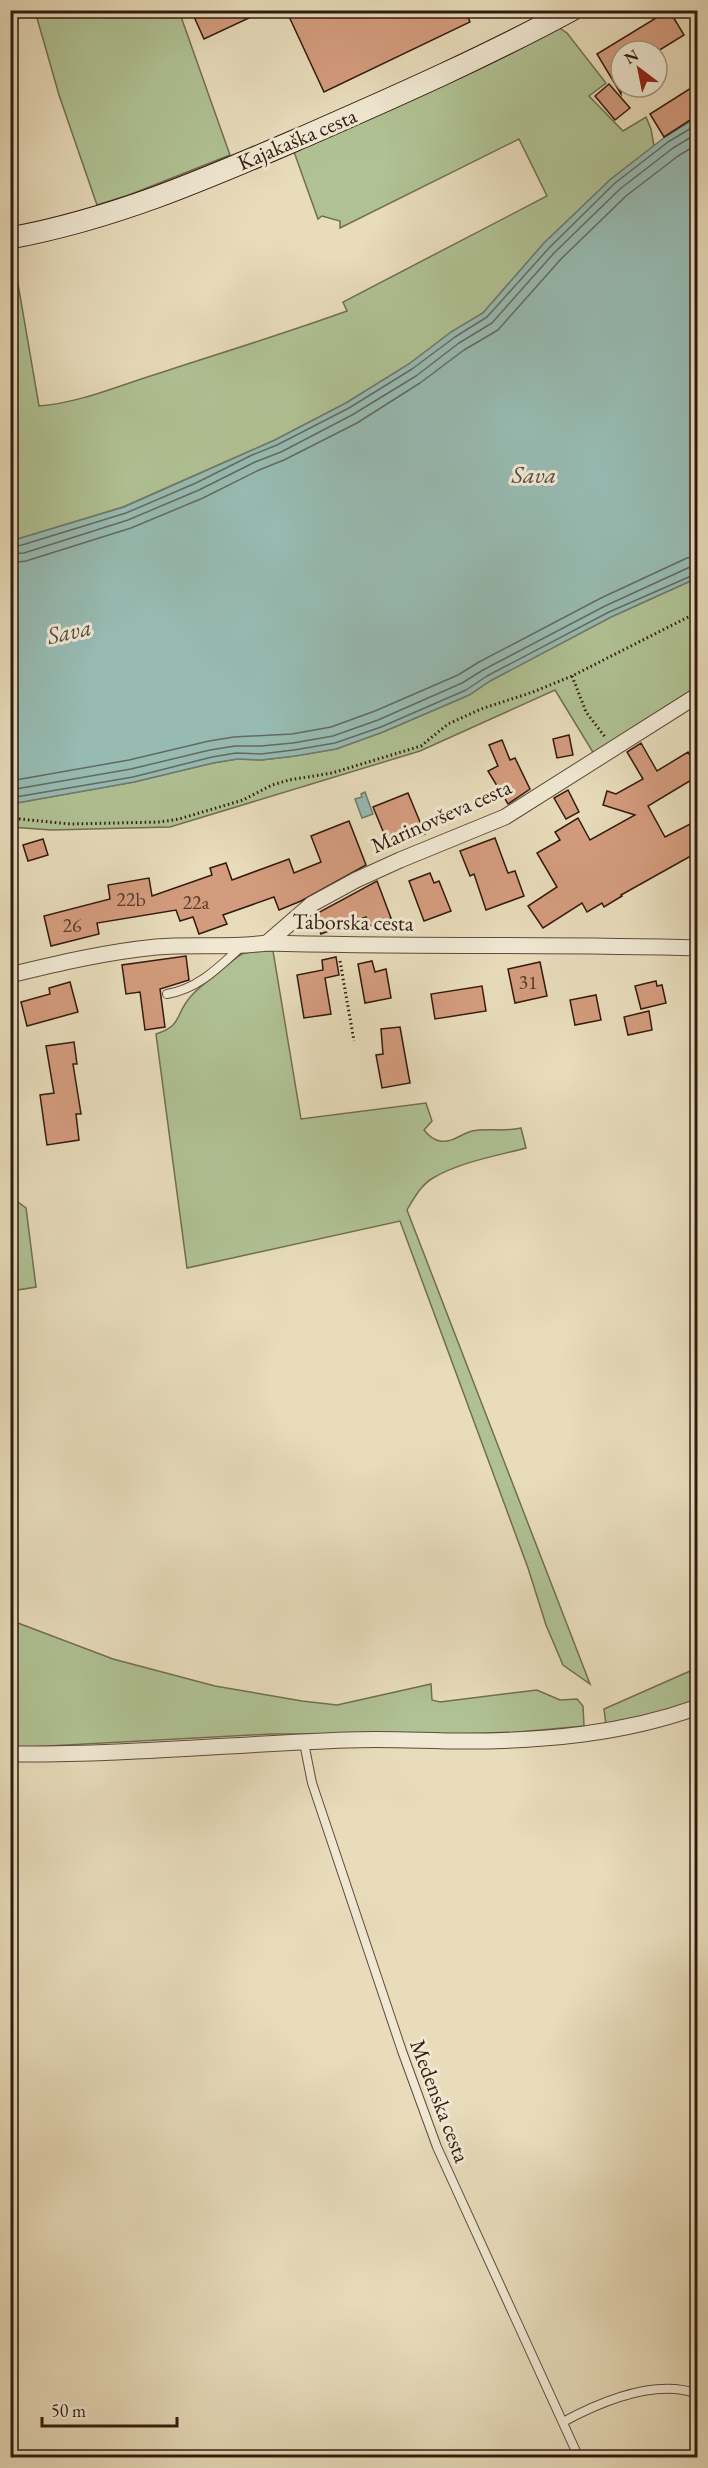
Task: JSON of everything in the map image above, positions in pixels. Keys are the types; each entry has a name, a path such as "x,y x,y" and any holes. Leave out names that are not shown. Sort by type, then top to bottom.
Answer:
{"street":[{"name":"Kajakaška cesta","path":"10,238 76,225 143,203 221,172 401,94 511,43 573,10"},
{"name":"Marinovševa cesta","path":"267,943 312,904 400,860 505,817 698,695"},
{"name":"Taborska cesta","path":"10,975 76,958 157,947 241,947 267,943 541,944 698,948"},
{"path":"10,1754 347,1740 467,1741 572,1736 614,1730 698,1707"}],"lane":[{"path":"167,994 188,988 217,969 241,947"},
{"name":"Medenska cesta","path":"304,1743 312,1783 402,2051 437,2147 579,2457"},
{"path":"563,2422 589,2410 643,2392 671,2387 698,2394"}],"path":[{"path":"10,818 70,824 160,822 179,819 243,800 272,785 332,773 421,746 443,727 470,714 573,676 698,612"},
{"path":"573,676 579,699 586,712 601,730 609,750"},
{"path":"338,945 354,1041"}],"green space":[{"path":"35,11 179,11 230,155 129,195 97,205 59,95"},
{"path":"558,27 567,33 606,83 589,96 623,131 646,117 654,146 611,179 544,243 483,313 451,332 409,364 346,403 275,440 123,507 11,541 11,249 39,406 70,401 101,392 347,311 343,302 547,196 519,139 340,228 340,221 322,216 318,219 294,152 487,65"},
{"path":"697,578 697,687 594,754 555,690 420,751 170,827 51,830 11,827 10,804 134,782 213,763 237,759 261,760 336,749 383,732 469,695 490,681 611,617"},
{"path":"273,951 301,1119 426,1103 432,1121 424,1130 437,1140 449,1141 472,1131 521,1128 526,1148 478,1160 444,1172 425,1184 407,1210 590,1684 563,1665 546,1625 528,1568 400,1221 187,1268 156,1034 165,1031 175,1023 186,1002 201,986 242,954"},
{"path":"11,1197 26,1208 36,1287 11,1291"},
{"path":"10,1620 113,1659 215,1686 337,1705 431,1684 432,1700 440,1702 537,1690 560,1700 577,1699 583,1706 584,1726 475,1736 272,1734 11,1748"},
{"path":"697,1668 697,1700 687,1706 606,1725 604,1709"}],"water":[{"name":"Sava","path":"697,117 697,578 611,617 490,681 469,695 383,732 336,749 261,760 237,759 213,763 134,782 11,804 11,541 124,507 275,440 346,403 409,364 451,332 483,313 544,243 611,179 665,137"},
{"path":"365,792 373,814 362,818 355,799 362,797 361,794"}],"building":[{"path":"191,10 266,10 204,39"},
{"path":"286,10 465,10 470,22 324,92"},
{"path":"669,10 684,35 669,44 669,39 622,39"},
{"path":"609,47 609,74 597,54"},
{"path":"609,84 609,99 622,99 630,108 615,120 595,96"},
{"path":"691,88 698,98 698,115 664,137 650,114"},
{"path":"569,735 573,755 557,758 553,739"},
{"path":"502,740 510,760 515,758 530,789 508,804 488,771 498,766 489,745"},
{"path":"641,743 657,771 688,752 698,768 698,776 648,806 665,837 698,820 698,852 604,907 602,903 587,912 582,903 543,928 528,906 557,887 537,853 560,840 555,832 578,818 590,840 635,815 603,805 607,791 616,794 643,779 627,752"},
{"path":"568,790 579,812 566,819 554,798"},
{"path":"408,793 425,834 390,848 373,807"},
{"path":"349,821 366,865 301,901 279,910 274,897 223,915 227,924 199,934 193,917 180,921 176,910 97,923 99,934 51,946 44,916 110,899 108,885 149,878 152,896 212,875 210,868 226,863 232,880 289,859 294,873 321,862 311,836"},
{"path":"495,838 508,873 515,871 524,896 486,910 474,874 470,876 460,851"},
{"path":"43,839 48,855 28,861 23,845"},
{"path":"430,873 434,883 439,881 451,911 424,921 409,881"},
{"path":"377,881 391,918 370,926 366,917 321,934 314,915"},
{"path":"186,956 189,980 160,989 165,1027 145,1030 140,992 126,994 122,965"},
{"path":"336,957 339,975 325,978 331,1014 304,1018 297,975 323,970 322,960"},
{"path":"372,961 375,972 386,969 391,998 365,1003 358,964"},
{"path":"540,962 547,996 515,1003 508,969"},
{"path":"656,981 657,986 662,985 666,1003 641,1009 635,986"},
{"path":"70,982 78,1012 27,1026 21,1002 50,994 49,988"},
{"path":"482,986 486,1011 435,1019 431,994"},
{"path":"596,995 601,1020 575,1025 570,1000"},
{"path":"649,1011 652,1030 628,1035 624,1017"},
{"path":"400,1027 410,1083 382,1088 376,1055 383,1054 381,1029"},
{"path":"74,1042 77,1064 73,1064 81,1114 76,1114 79,1140 47,1145 40,1095 54,1093 46,1046"}]}
